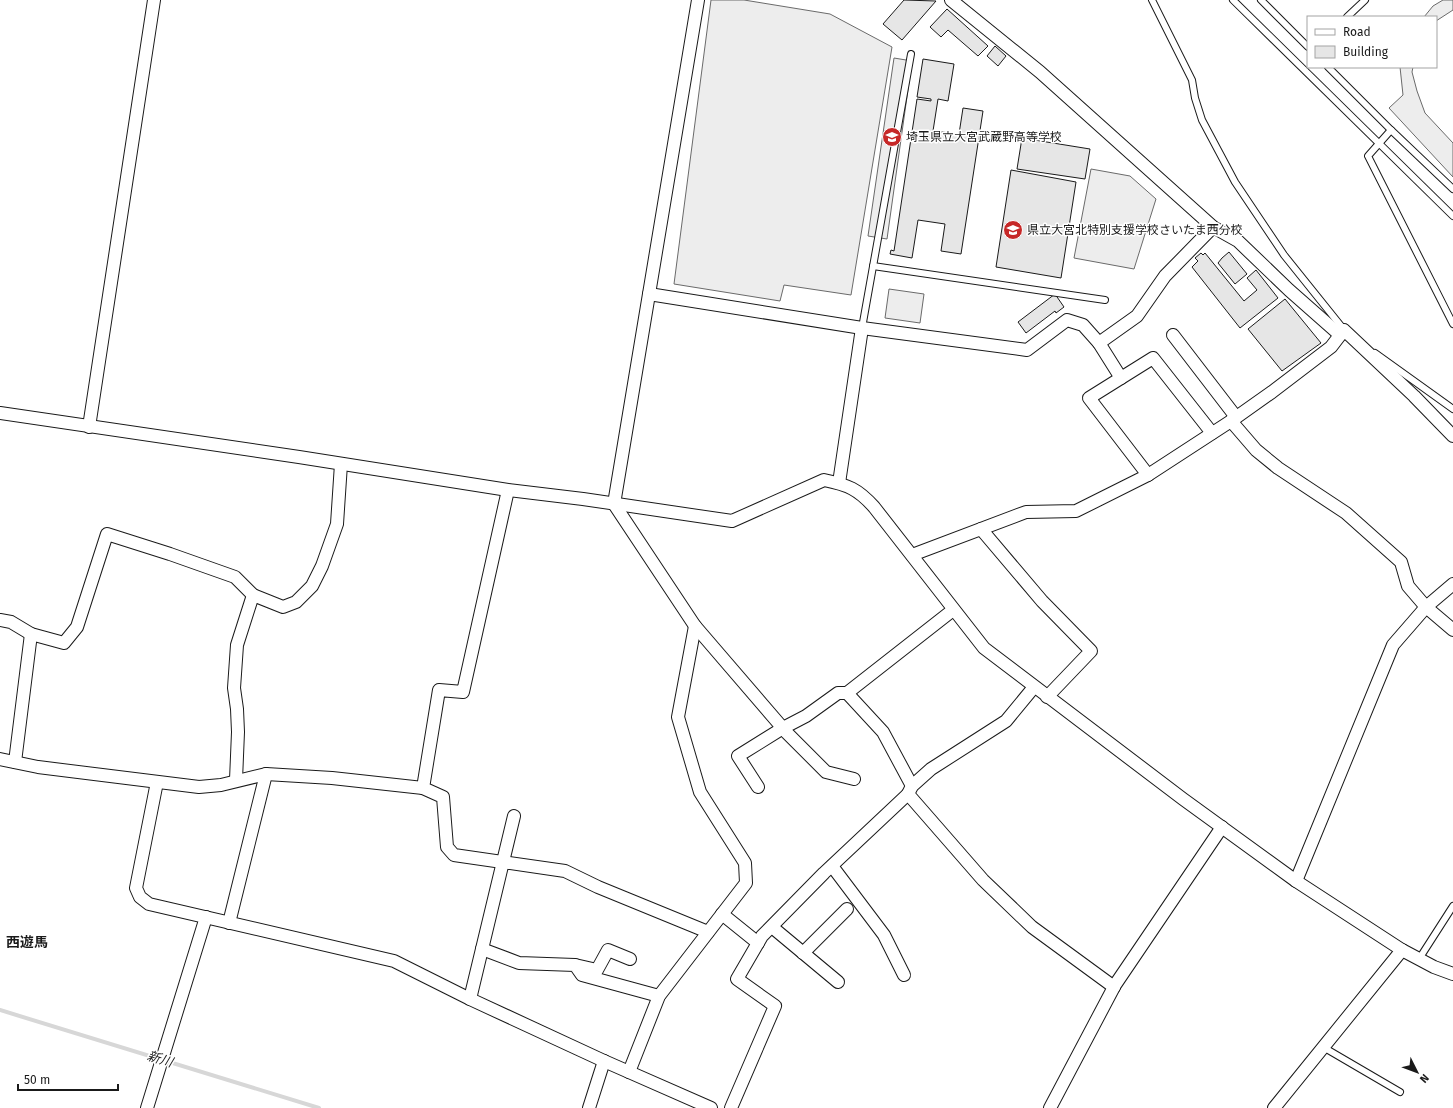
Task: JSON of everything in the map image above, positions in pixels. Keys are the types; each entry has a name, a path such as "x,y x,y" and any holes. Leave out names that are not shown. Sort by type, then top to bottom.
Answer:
{"street":[{"path":"89,427 154,0"},
{"path":"698,0 614,504 695,626 783,728 826,772 854,779"},
{"path":"951,0 1040,72 1213,227 1238,241 1289,290 1342,332 1414,396 1453,436"},
{"path":"1099,343 1136,316 1165,276 1213,227"},
{"path":"649,294 862,328 1027,350 1067,320 1083,325 1099,343 1121,378"},
{"path":"839,483 862,328"},
{"path":"912,555 1026,512 1076,510 1148,475 1272,392 1331,347 1342,332"},
{"path":"1173,335 1256,450 1278,468 1346,513 1401,562 1408,586 1423,609 1453,639"},
{"path":"1148,475 1089,398 1152,358 1212,433"},
{"path":"0,413 283,454 508,490 732,521 824,480 839,483 863,495 912,555 953,610 984,648 1047,697 1296,881 1402,950 1434,968 1453,974"},
{"path":"0,620 11,622 31,634 64,643 77,627 107,534 235,577 252,595 283,607 296,602 312,586 322,566 336,524 341,464"},
{"path":"423,788 439,690 463,692 508,490"},
{"path":"981,529 1042,601 1091,651 1047,697"},
{"path":"1296,881 1393,645 1423,609 1453,584"},
{"path":"236,780 238,724 234,688 237,645 252,595"},
{"path":"1423,609 1453,630"},
{"path":"758,787 738,756 783,728 806,716 838,693 847,693 953,610"},
{"path":"629,1072 660,996 746,883 745,863 700,792 678,717 695,626"},
{"path":"15,762 31,634"},
{"path":"731,1108 775,1006 737,978 762,936 931,769 1006,721 1034,687"},
{"path":"847,693 883,732 910,790 983,880 1032,928 1114,987"},
{"path":"0,759 38,767 199,787 221,785 236,780 266,774 332,778 423,788 443,798 447,847 454,855 565,871 598,887 708,932"},
{"path":"229,923 266,774"},
{"path":"157,782 136,888 140,897 149,904 394,961 470,999 710,1108"},
{"path":"470,999 514,816"},
{"path":"1050,1108 1114,987 1222,827"},
{"path":"832,866 884,935 904,975"},
{"path":"803,953 847,909"},
{"path":"722,914 758,943"},
{"path":"147,1108 206,917"},
{"path":"772,927 838,982"},
{"path":"482,949 519,964 575,966 597,970 608,950 630,959"},
{"path":"1274,1108 1402,950"},
{"path":"575,966 582,975 660,996"},
{"path":"590,1108 604,1061"}],"lane":[{"path":"1152,0 1192,80 1195,98 1202,120 1235,182 1284,255 1342,332 1453,410"},
{"path":"1233,0 1453,216"},
{"path":"1261,0 1307,46"},
{"path":"1348,16 1365,0"},
{"path":"862,328 911,54"},
{"path":"1329,68 1453,189"},
{"path":"1391,130 1368,156 1453,324"},
{"path":"873,266 1106,300"},
{"path":"1419,959 1453,906"},
{"path":"1323,1047 1400,1092"}],"shaded area":[{"path":"711,0 744,0 830,14 892,47 851,295 784,285 780,301 674,284"},
{"path":"1443,0 1453,0 1453,10 1437,20 1437,16 1425,16 1433,6"},
{"path":"894,58 912,61 887,239 868,236"},
{"path":"1400,68 1413,68 1412,72 1417,91 1425,113 1453,143 1453,177 1389,108 1403,95"},
{"path":"1091,169 1130,176 1156,199 1134,269 1074,258"},
{"path":"889,289 924,294 920,323 885,318"}],"building":[{"path":"904,0 936,1 902,40 883,24"},
{"path":"947,9 988,46 978,56 948,30 941,37 930,27"},
{"path":"995,46 1006,56 998,66 987,56"},
{"path":"923,59 954,64 948,101 938,99 933,131 959,134 963,108 983,111 961,254 941,251 945,224 918,220 912,258 890,254 891,250 894,251 917,99 931,101 931,99 917,97"},
{"path":"1022,138 1090,149 1085,179 1017,169"},
{"path":"1011,170 1076,182 1061,278 996,267"},
{"path":"1229,252 1247,274 1235,284 1218,263"},
{"path":"1201,253 1203,255 1205,253 1244,301 1257,290 1247,278 1256,270 1278,298 1240,328 1192,267 1198,261 1195,258"},
{"path":"1055,294 1064,307 1056,313 1055,311 1026,333 1018,322"},
{"path":"1285,299 1321,343 1282,371 1248,329"}],"waterway":[{"name":"新川","path":"0,1010 319,1108"}],"place":[{"name":"埼玉県立大宮武蔵野高等学校","path":"892,137"},
{"name":"県立大宮北特別支援学校さいたま西分校","path":"1013,230"}],"district":[{"name":"西遊馬","path":"27,942"}]}
